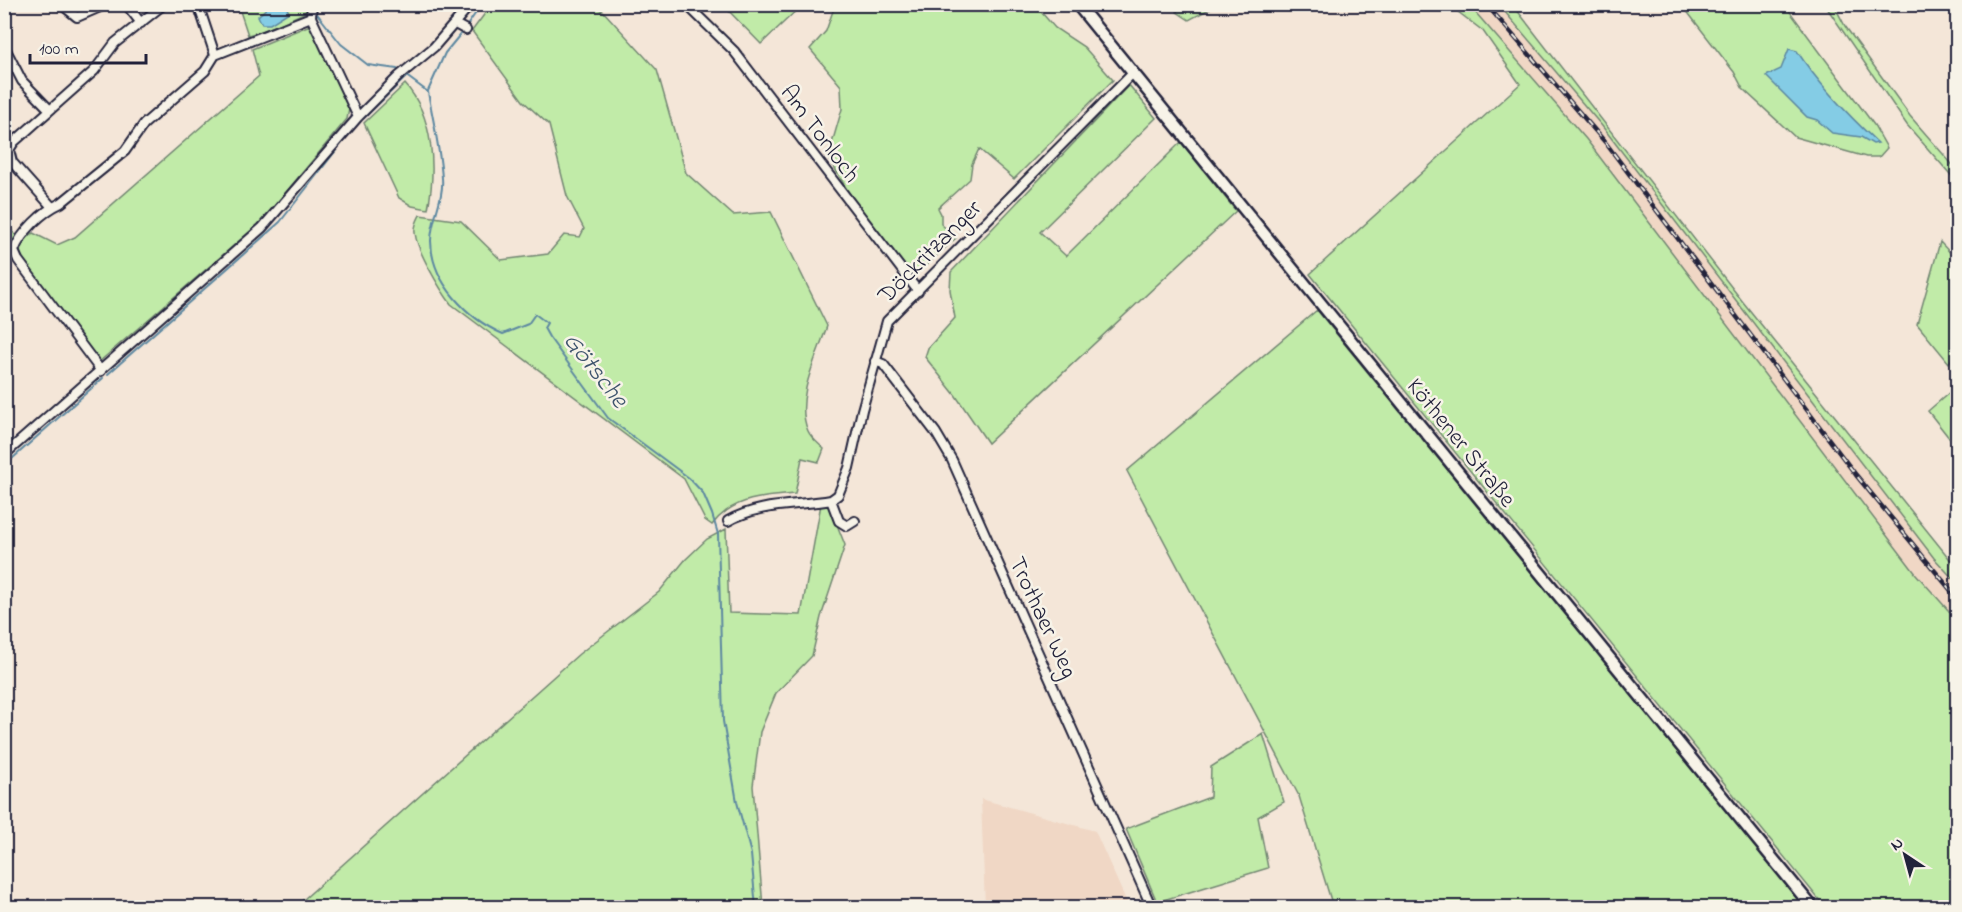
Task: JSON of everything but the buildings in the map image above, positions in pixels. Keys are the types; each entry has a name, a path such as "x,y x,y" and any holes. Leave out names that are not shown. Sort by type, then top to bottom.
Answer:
{"main road":[{"name":"Köthener Straße","path":"1077,4 1813,908"}],"street":[{"path":"61,4 65,10 77,17 107,4"},
{"path":"126,4 141,23"},
{"path":"52,207 12,162 9,150 14,142 94,71 115,43 164,4"},
{"path":"198,4 215,55"},
{"path":"312,4 311,17 358,117"},
{"path":"4,455 262,228 358,117 399,76 460,26 471,4"},
{"name":"Am Tonloch","path":"686,4 734,51 918,291"},
{"path":"101,371 18,260 14,251 18,240 52,207 61,203 125,151 144,124 205,71 215,55 311,17"},
{"path":"4,46 22,81 50,110"},
{"name":"Döckritzanger","path":"831,500 838,495 849,468 887,321 1133,73"},
{"name":"Trothaer Weg","path":"875,361 883,364 936,433 952,460 1152,908"},
{"path":"728,521 740,514 759,509 831,500 838,521 847,526 855,521"}],"shaded area":[{"path":"1469,5 1499,5 1602,126 1934,558 1957,583 1957,620 1916,574 1586,139"},
{"path":"981,799 1095,831 1129,907 985,907"}],"green space":[{"path":"500,4 592,5 603,11 657,70 686,173 733,215 771,212 827,326 808,378 804,405 804,419 808,431 824,449 819,462 802,458 795,494 749,500 729,509 712,525 705,520 684,479 451,304 435,280 424,259 415,233 420,215 461,221 501,260 548,254 564,235 580,237 584,229 567,196 549,125 523,101 472,31 489,8"},
{"path":"1179,4 1217,5 1189,20 1177,12"},
{"path":"238,5 307,5 308,11 269,29 248,35"},
{"path":"723,5 802,5 761,44"},
{"path":"835,5 1035,5 1055,28 1084,47 1113,80 1014,179 979,149 972,164 970,179 938,208 941,214 941,224 956,238 913,277 856,205 828,157 842,109 841,86 810,49 826,31"},
{"path":"1449,5 1469,5 1586,139 1916,574 1957,620 1957,907 1825,907 1310,274 1520,84 1483,31"},
{"path":"1499,5 1513,5 1743,302 1957,568 1957,583 1934,558 1602,126"},
{"path":"1682,5 1785,5 1874,125 1887,148 1879,157 1866,157 1795,137 1743,89 1734,72"},
{"path":"1825,5 1834,5 1845,26 1910,116 1957,170 1957,182 1907,125"},
{"path":"310,25 349,109 347,119 262,221 99,362 21,258 22,244 33,233 57,245 75,237 259,76 252,49"},
{"path":"405,84 415,97 427,127 432,160 428,209 412,206 399,198 364,123"},
{"path":"1129,85 1156,118 1040,232 1066,256 1181,142 1236,211 988,443 956,396 925,357 928,348 955,318 950,290 951,272"},
{"path":"4,220 17,237 11,245 10,258 5,250"},
{"path":"1940,242 1957,260 1957,349 1949,363 1917,324"},
{"path":"1317,310 1804,907 1333,907 1299,796 1127,471"},
{"path":"1957,386 1957,448 1928,411"},
{"path":"821,504 830,507 845,545 821,617 812,656 776,693 760,732 753,786 763,907 294,908 579,654 659,592 685,560 707,539 726,529 729,613 801,615"},
{"path":"1263,734 1284,802 1258,817 1268,868 1157,902 1126,829 1210,797 1211,767"}],"water":[{"path":"270,5 285,5 289,12 270,24 262,24 258,16"},
{"path":"1789,49 1797,51 1834,99 1878,143 1873,144 1861,137 1832,133 1817,120 1807,117 1766,76 1781,69"}],"waterway":[{"path":"466,27 482,4"},
{"name":"Götsche","path":"315,11 341,44 368,65 397,69 428,92 442,178 431,241 437,271 454,297 477,319 503,334 528,324 535,314 547,323 544,328 549,337 608,418 689,478 703,493 718,534 723,721 737,802 751,854 756,908"},
{"path":"428,91 445,53 463,31"},
{"path":"364,118 407,76"},
{"path":"108,374 280,222 352,130"},
{"path":"4,466 103,378"}],"railway":[{"path":"1486,4 1605,142 1856,475 1958,599"}]}
